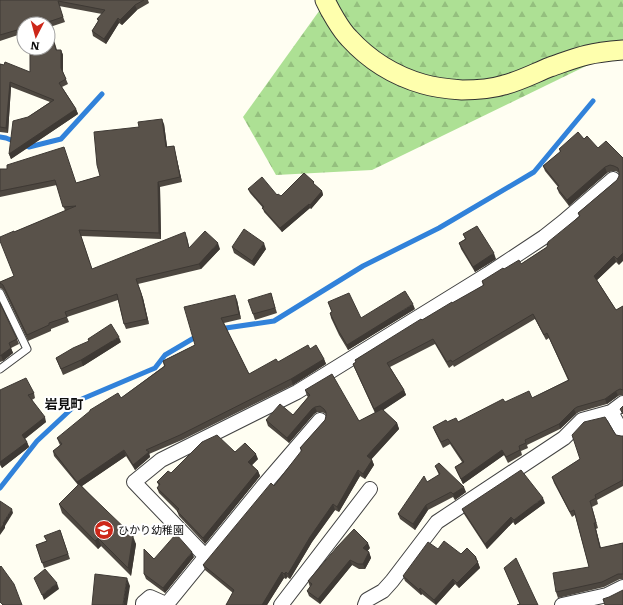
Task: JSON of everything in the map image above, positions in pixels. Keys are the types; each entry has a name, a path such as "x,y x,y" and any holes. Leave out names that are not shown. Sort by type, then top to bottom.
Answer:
{"street":[{"path":"325,0 348,38 374,61 411,80 438,88 473,90 488,89 504,85 550,67 587,55 623,50"},
{"path":"206,557 134,482 161,460 296,392 488,274 544,237 613,179"},
{"path":"365,605 367,600 383,591 392,581 437,522 564,438 582,420 611,412 623,403"},
{"path":"611,412 623,433"},
{"path":"143,605 143,603 150,597 168,604 269,479 320,420"},
{"path":"281,605 370,489"},
{"path":"562,605 607,595 623,587"}],"lane":[{"path":"0,293 27,349 0,369"}],"green space":[{"path":"327,0 623,0 623,48 372,170 276,175 243,117"}],"building":[{"path":"0,0 144,0 135,5 120,20 118,18 104,39 92,31 99,20 97,19 105,10 58,1 63,17 56,19 56,16 16,16 16,30 0,35"},
{"path":"56,50 61,50 61,68 66,79 59,83 76,109 9,154 13,121 28,117 54,100 10,82 6,128 0,127 0,64 4,65 5,62 30,72 30,56 56,56"},
{"path":"162,119 166,147 174,146 180,177 158,182 159,233 79,230 92,269 185,232 189,248 205,231 218,243 199,264 136,279 147,319 124,324 117,294 65,312 67,317 49,323 49,325 27,335 3,285 0,283 14,276 0,241 0,237 76,206 63,207 55,180 0,191 0,169 7,169 7,165 64,147 76,183 100,176 97,165 94,132 139,127 138,122"},
{"path":"578,132 584,139 587,136 598,148 606,141 623,158 623,253 617,259 614,256 594,276 616,310 623,306 623,390 620,389 616,391 605,399 577,407 559,424 525,440 526,443 519,446 520,450 506,457 502,450 461,479 455,467 464,462 448,439 441,442 433,427 446,420 447,422 456,418 458,422 503,399 505,402 529,391 532,398 569,380 547,333 544,335 533,314 452,362 451,360 447,362 433,339 387,363 404,390 374,409 353,364 356,362 355,360 421,319 422,320 484,285 482,281 503,268 504,269 519,260 521,264 547,247 548,242 580,216 578,213 617,180 619,176 618,168 610,165 605,167 567,200 557,188 559,186 543,166 561,151 559,149"},
{"path":"304,173 322,191 310,205 309,204 280,228 262,208 264,207 248,189 262,177 277,195 278,194 281,196"},
{"path":"477,226 494,253 473,267 459,243 466,239 463,234"},
{"path":"244,229 264,243 252,261 232,247"},
{"path":"405,291 413,304 347,345 330,313 332,312 328,302 349,293 361,318"},
{"path":"271,293 275,308 253,314 248,300"},
{"path":"235,295 239,314 221,318 249,374 276,359 278,362 308,345 310,349 316,345 324,359 291,379 180,435 146,450 149,452 133,465 124,450 77,482 53,451 62,444 57,438 90,410 118,393 121,398 165,366 163,361 195,345 184,307"},
{"path":"0,303 17,339 9,343 11,348 0,356"},
{"path":"111,324 119,337 81,360 61,369 56,358 89,341 88,339"},
{"path":"332,374 359,421 382,409 397,423 367,456 372,460 363,474 358,470 337,507 333,504 310,537 288,574 286,572 284,574 282,572 262,605 226,605 234,590 203,565 271,483 274,486 302,450 300,448 325,420 326,412 320,406 312,409 287,438 266,420 280,404 293,415 310,395 305,390"},
{"path":"26,378 34,393 28,395 45,417 22,435 27,442 0,462 0,390"},
{"path":"623,406 623,414 620,409"},
{"path":"605,417 616,435 623,436 623,480 595,495 596,498 590,501 596,523 594,523 600,548 623,543 623,574 618,574 602,582 556,592 553,573 589,567 574,510 570,512 552,477 580,459 572,435 584,422"},
{"path":"217,435 235,452 245,443 256,454 248,462 258,471 203,538 177,511 179,509 157,488 160,484 157,482 168,471 171,473 202,442"},
{"path":"439,463 464,487 453,494 451,492 426,505 413,524 398,514 424,476 427,482 440,474 435,466"},
{"path":"521,470 543,498 514,520 511,517 485,544 462,509"},
{"path":"79,484 133,536 128,568 98,538 95,541 59,504"},
{"path":"0,501 12,509 0,529"},
{"path":"354,529 368,543 363,548 369,552 363,564 358,564 350,560 318,599 307,591 312,584 308,581"},
{"path":"60,530 68,554 42,563 36,545 47,541 44,536"},
{"path":"176,534 192,552 163,588 144,574 144,549 154,559"},
{"path":"444,541 461,554 467,548 476,557 475,558 478,562 457,583 453,579 434,600 420,588 419,590 403,576 428,542 438,549"},
{"path":"516,558 538,605 517,605 520,604 504,568"},
{"path":"1,566 14,584 22,605 3,605 0,602"},
{"path":"45,569 57,583 42,595 34,578"},
{"path":"95,574 127,578 123,605 92,605"},
{"path":"623,590 623,605 605,605 603,599"}],"waterway":[{"path":"23,144 29,147 61,139 102,94"},
{"path":"219,329 274,321 363,266 439,228 534,172 593,101"},
{"path":"0,137 16,142"},
{"path":"0,488 37,441 82,399 155,368 165,355 199,335"}],"place":[{"name":"ひかり幼稚園","path":"104,530"}],"district":[{"name":"岩見町","path":"64,404"}]}
